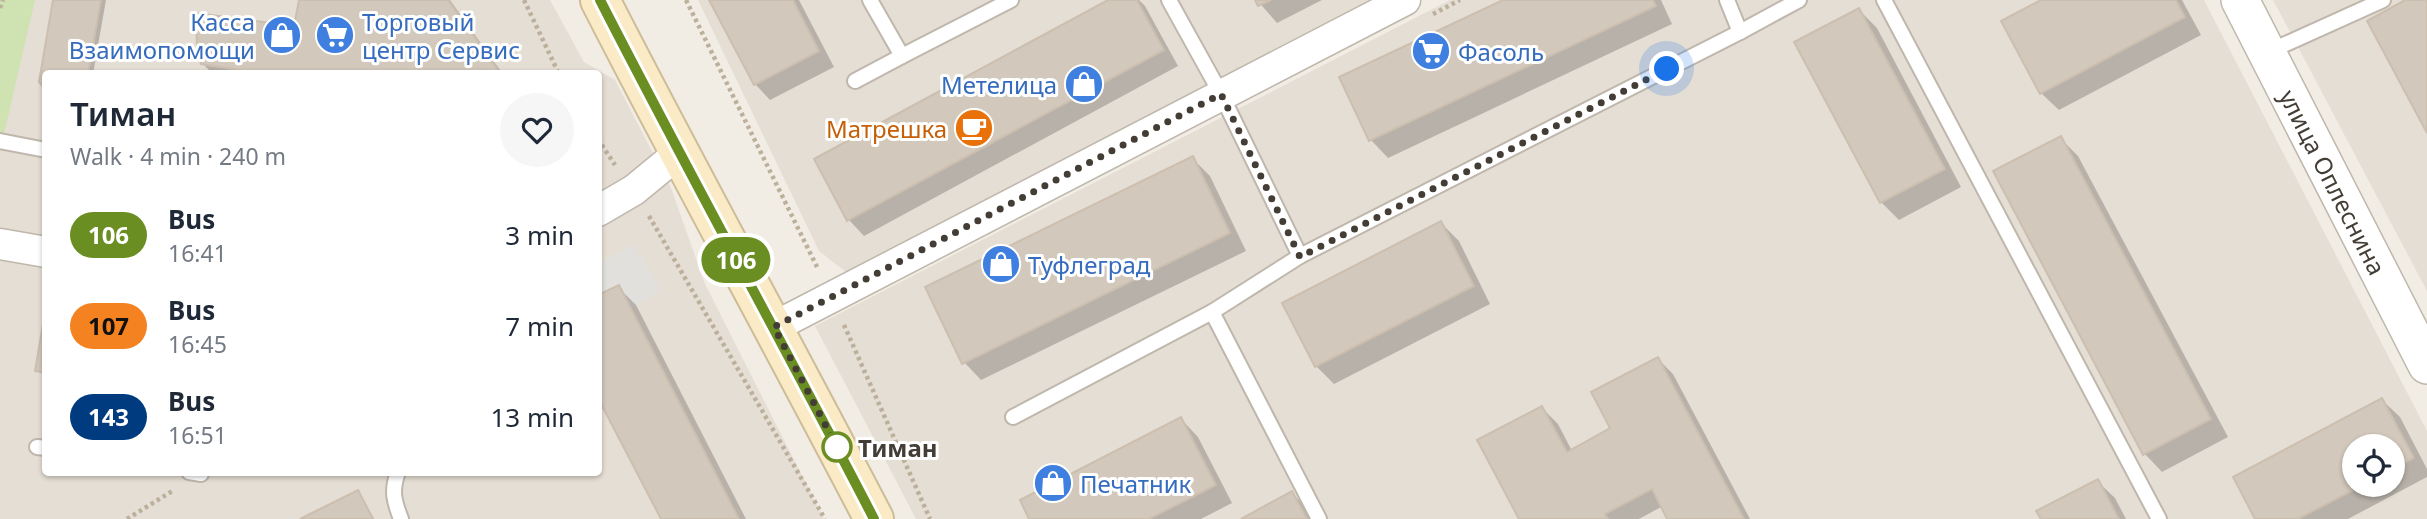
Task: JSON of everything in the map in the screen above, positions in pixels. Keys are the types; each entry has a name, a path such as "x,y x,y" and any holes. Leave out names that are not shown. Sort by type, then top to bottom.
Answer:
{"main road":[{"path":"600,0 874,519"}],"street":[{"path":"774,327 1405,0"},
{"name":"улица Оплеснина","path":"2239,0 2427,365"},
{"path":"602,209 634,190 679,153"},
{"path":"0,244 42,251"}],"lane":[{"path":"870,0 902,56"},
{"path":"855,81 1011,0"},
{"path":"1169,0 1221,94 1300,257"},
{"path":"1727,0 1740,32"},
{"path":"1013,417 1212,312 1300,257 1799,0"},
{"path":"1884,0 2159,519"},
{"path":"2267,52 2383,0"},
{"path":"0,141 42,149"},
{"path":"1212,312 1319,519"},
{"path":"397,476 393,499 401,519"}],"path":[{"path":"0,8 3,0"},
{"path":"524,0 557,70"},
{"path":"686,0 831,296 930,519"},
{"path":"602,145 634,190 825,519"},
{"path":"127,519 192,476"}],"shaded area":[{"path":"0,0 550,0 584,62 598,70 42,70 42,476 602,476 602,72 615,80 671,188 705,284 824,519 0,519"},
{"path":"698,0 1374,0 846,272 819,251"},
{"path":"1450,0 2204,0 2427,431 2427,519 916,519 815,326"},
{"path":"2273,0 2427,0 2427,291"},
{"path":"633,244 661,290 602,326 602,263"}],"green space":[{"path":"0,0 35,0 0,151"}],"building":[{"path":"53,0 101,0 89,70 42,70 42,85 39,82"},
{"name":"Торговый центр Сервис","path":"299,0 448,0 498,70 238,70 201,64 197,45 196,13 294,26"},
{"path":"709,0 793,0 819,51 754,85"},
{"path":"1108,0 1137,0 1164,50 847,221 814,159"},
{"path":"1255,0 1271,0 1258,6"},
{"path":"1503,0 1653,0 1656,6 1369,141 1339,77"},
{"path":"2041,0 2176,0 2185,17 2040,94 2001,21"},
{"path":"2405,0 2427,0 2427,133 2367,21"},
{"path":"1859,8 1945,169 1880,203 1794,42"},
{"path":"2061,136 2211,419 2143,455 1993,171"},
{"path":"1193,156 1230,233 962,364 925,287"},
{"path":"1441,221 1474,286 1315,367 1282,303"},
{"path":"619,285 739,519 661,519 602,406 602,293"},
{"path":"42,330 42,372 35,371"},
{"path":"1658,357 1744,519 1667,519 1652,489 1605,514 1608,519 1519,519 1477,440 1542,406 1567,452 1610,428 1591,392"},
{"path":"2382,398 2401,434 2342,434 2342,496 2298,519 2255,519 2233,477"},
{"path":"1181,417 1216,485 1149,519 1029,519 1020,500"},
{"path":"2405,441 2414,458 2405,462"},
{"path":"2098,479 2119,519 2041,519 2036,511"},
{"path":"358,490 373,519 300,519"},
{"path":"1292,491 1307,519 1241,519"}],"bus line":[{"name":"106","path":"600,0 874,519"}],"place":[{"name":"Касса Взаимопомощи","path":"282,35"},
{"name":"Торговый центр Сервис","path":"335,35"},
{"name":"Фасоль","path":"1431,51"},
{"name":"Метелица","path":"1084,84"},
{"name":"Матрешка","path":"974,128"},
{"name":"Туфлеград","path":"1001,264"},
{"name":"Тиман","path":"837,447"},
{"name":"Печатник","path":"1053,483"}],"route":[{"path":"837,447 774,327 1221,94 1300,257 1667,69"}]}
